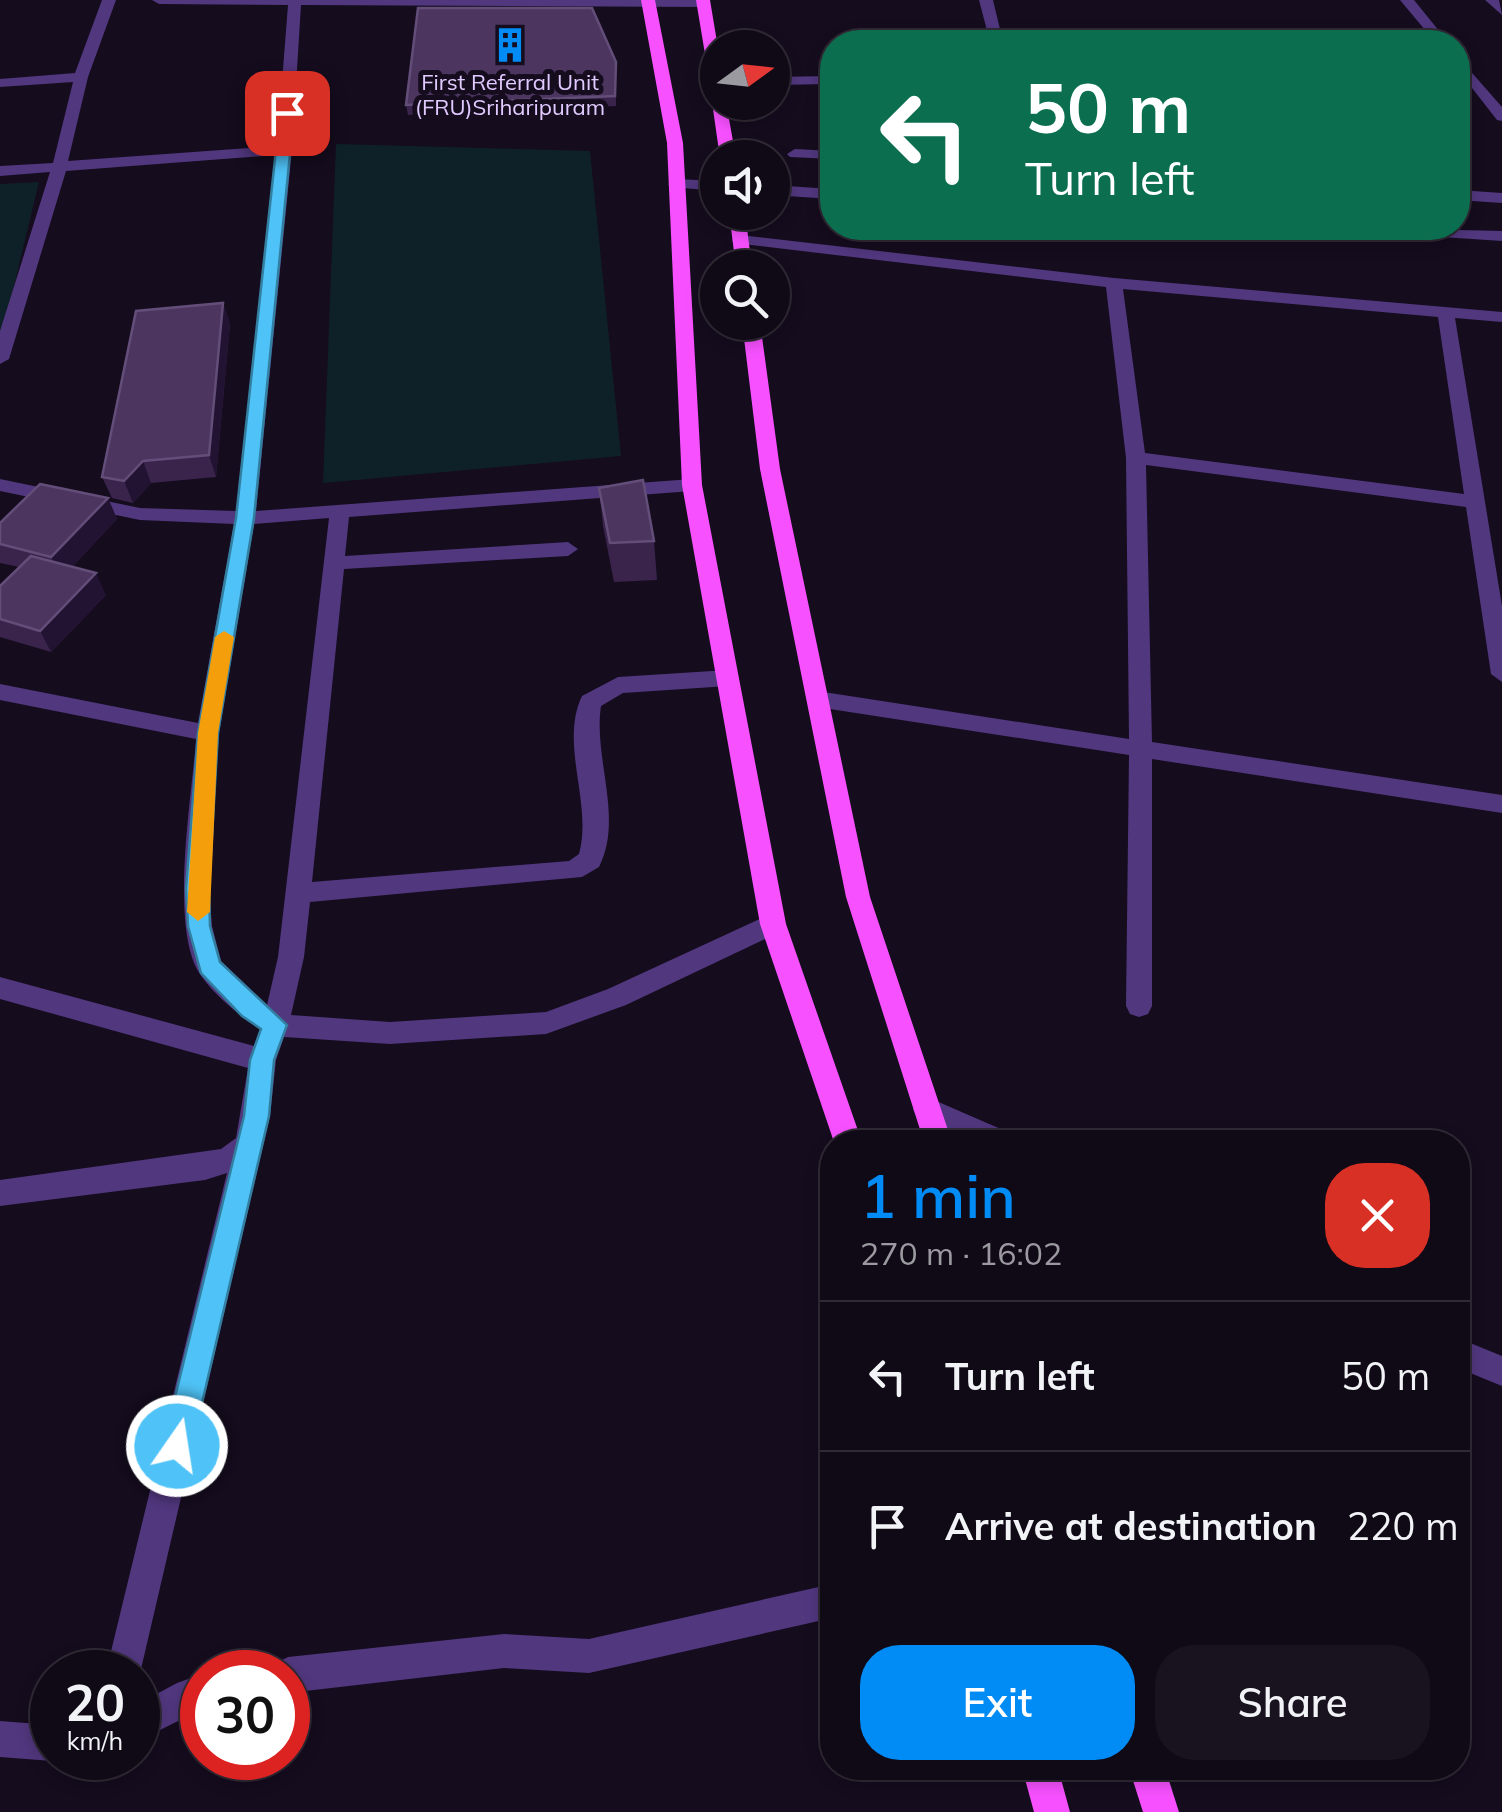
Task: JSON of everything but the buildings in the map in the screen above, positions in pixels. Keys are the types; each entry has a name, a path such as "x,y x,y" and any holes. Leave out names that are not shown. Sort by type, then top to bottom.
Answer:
{"main road":[{"path":"648,2 675,143 692,485 773,924 844,1130"},
{"path":"703,2 708,30"},
{"path":"739,230 741,250"},
{"path":"753,340 770,469 858,897 934,1130"},
{"path":"1043,1780 1052,1812"},
{"path":"1150,1780 1161,1812"}],"street":[{"path":"0,359 59,168 81,78 109,0"},
{"path":"159,0 703,2"},
{"path":"295,0 284,150 245,518 208,733 198,889 199,926 209,966 250,1008 275,1025 390,1032 546,1022 618,997 773,924"},
{"path":"986,0 994,30"},
{"path":"1407,0 1432,30"},
{"path":"1492,0 1502,10"},
{"path":"1470,77 1502,118"},
{"path":"0,82 81,78"},
{"path":"790,81 820,80"},
{"path":"0,171 284,150"},
{"path":"795,154 820,155"},
{"path":"676,184 700,185"},
{"path":"790,191 820,193"},
{"path":"1470,196 1502,198"},
{"path":"1470,234 1502,236"},
{"path":"740,240 1114,283 1502,317"},
{"path":"1114,283 1136,458 1141,746 1139,1006"},
{"path":"1446,313 1502,674"},
{"path":"1136,458 1478,502"},
{"path":"0,486 140,514 245,518 692,485"},
{"path":"129,1650 256,1116 262,1060 275,1025 300,893 340,511"},
{"path":"334,562 568,548"},
{"path":"300,893 573,870 590,860 598,841 585,723 590,702 618,686 728,678"},
{"path":"0,692 208,733"},
{"path":"817,699 1502,804"},
{"path":"0,988 262,1060"},
{"path":"927,1109 973,1130"},
{"path":"0,1192 205,1167 230,1159 248,1146"},
{"path":"1470,1358 1502,1371"},
{"path":"310,1673 504,1651 589,1656 820,1603"},
{"path":"0,1739 30,1741"}],"shaded area":[{"path":"336,144 590,151 621,456 323,483"},
{"path":"39,182 0,344 0,184"}],"slow traffic":[{"path":"198,912 208,733 224,637"}],"place":[{"name":"First Referral Unit (FRU)Sriharipuram","path":"510,45"}],"route":[{"path":"177,1446 256,1116 262,1060 275,1025 250,1008 209,966 199,926 198,889 208,733 245,518 287,113"}]}
